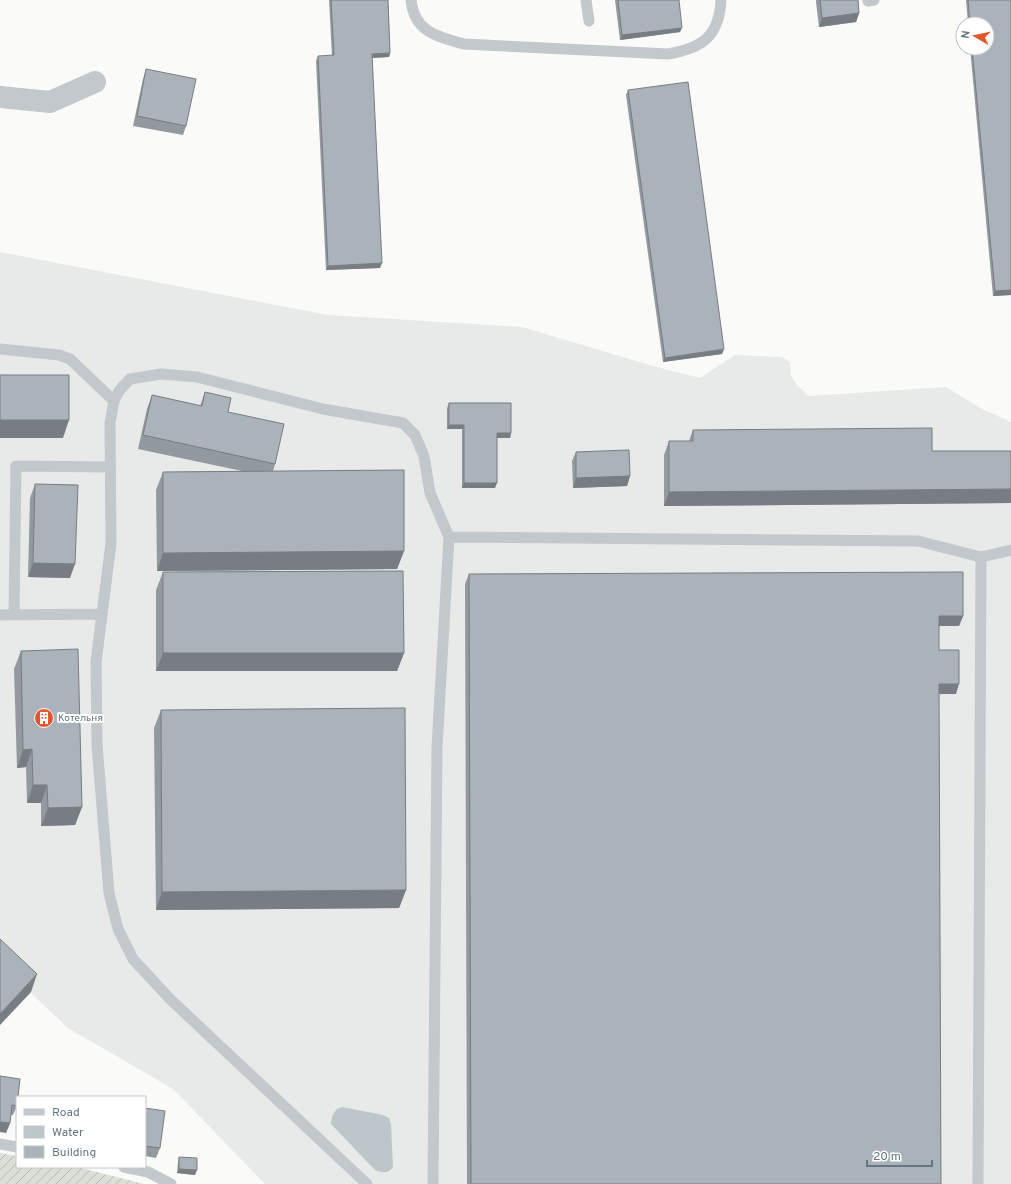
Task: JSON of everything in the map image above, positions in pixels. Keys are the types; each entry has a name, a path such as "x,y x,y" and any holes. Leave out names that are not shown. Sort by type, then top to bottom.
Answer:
{"street":[{"path":"0,97 50,102 95,82"}],"lane":[{"path":"411,0 412,10 421,26 436,36 464,44 668,54 689,51 706,41 716,28 721,0"},
{"path":"586,0 589,21"},
{"path":"0,349 59,355 70,359 114,401"},
{"path":"367,1184 170,999 133,959 118,929 109,893 97,745 96,662 111,543 110,423 114,401 119,391 130,379 161,374 197,377 322,409 402,423 415,435 424,456 430,493 449,537 437,747 433,1184"},
{"path":"14,614 16,466 110,467"},
{"path":"449,537 918,541 981,557 1011,550"},
{"path":"978,1184 981,557"},
{"path":"0,615 102,614"},
{"path":"0,1144 16,1147"},
{"path":"129,1168 148,1172 171,1184"}],"shaded area":[{"path":"0,252 328,315 522,327 653,366 700,378 735,355 782,357 790,362 791,376 797,385 809,396 946,387 982,409 1011,422 1011,1184 265,1184 173,1089 68,1028 31,993 0,1025"},
{"path":"0,1153 16,1156 16,1168 81,1168 144,1184 0,1184"}],"water":[{"path":"342,1107 383,1115 389,1118 391,1124 393,1167 389,1171 383,1172 375,1170 331,1124 334,1113 337,1109"}],"building":[{"path":"331,0 388,0 390,53 372,54 382,263 328,266 318,56 334,55"},
{"path":"618,0 679,0 682,28 622,35"},
{"path":"820,0 858,0 859,13 822,18"},
{"path":"968,0 1011,0 1011,290 995,291 973,56 995,56 995,16 969,16"},
{"path":"146,69 196,79 186,126 137,116"},
{"path":"688,82 724,349 665,358 628,90"},
{"path":"0,375 69,375 69,420 0,420"},
{"path":"205,392 231,398 228,412 284,424 275,464 143,435 152,395 202,406"},
{"path":"449,403 511,403 511,433 497,433 497,483 464,483 464,425 449,425"},
{"path":"932,428 932,451 1011,451 1011,489 669,492 669,441 693,441 693,430"},
{"path":"629,450 630,476 576,478 576,452"},
{"path":"404,470 404,551 163,553 163,472"},
{"path":"35,484 78,485 75,564 33,563"},
{"path":"403,571 404,653 163,653 163,572"},
{"path":"963,572 963,616 939,616 939,650 959,650 959,684 939,684 941,1184 471,1184 469,574"},
{"name":"Котельня","path":"78,649 82,807 48,808 47,785 33,785 32,749 23,750 21,651"},
{"path":"405,708 406,890 162,892 161,710"},
{"path":"0,939 37,974 0,1014"},
{"path":"0,1076 20,1079 18,1096 16,1096 16,1106 12,1105 10,1123 0,1122"},
{"path":"146,1108 165,1111 160,1148 146,1146"},
{"path":"179,1157 197,1158 197,1170 179,1169"}],"place":[{"name":"Котельня","path":"44,718"}]}
